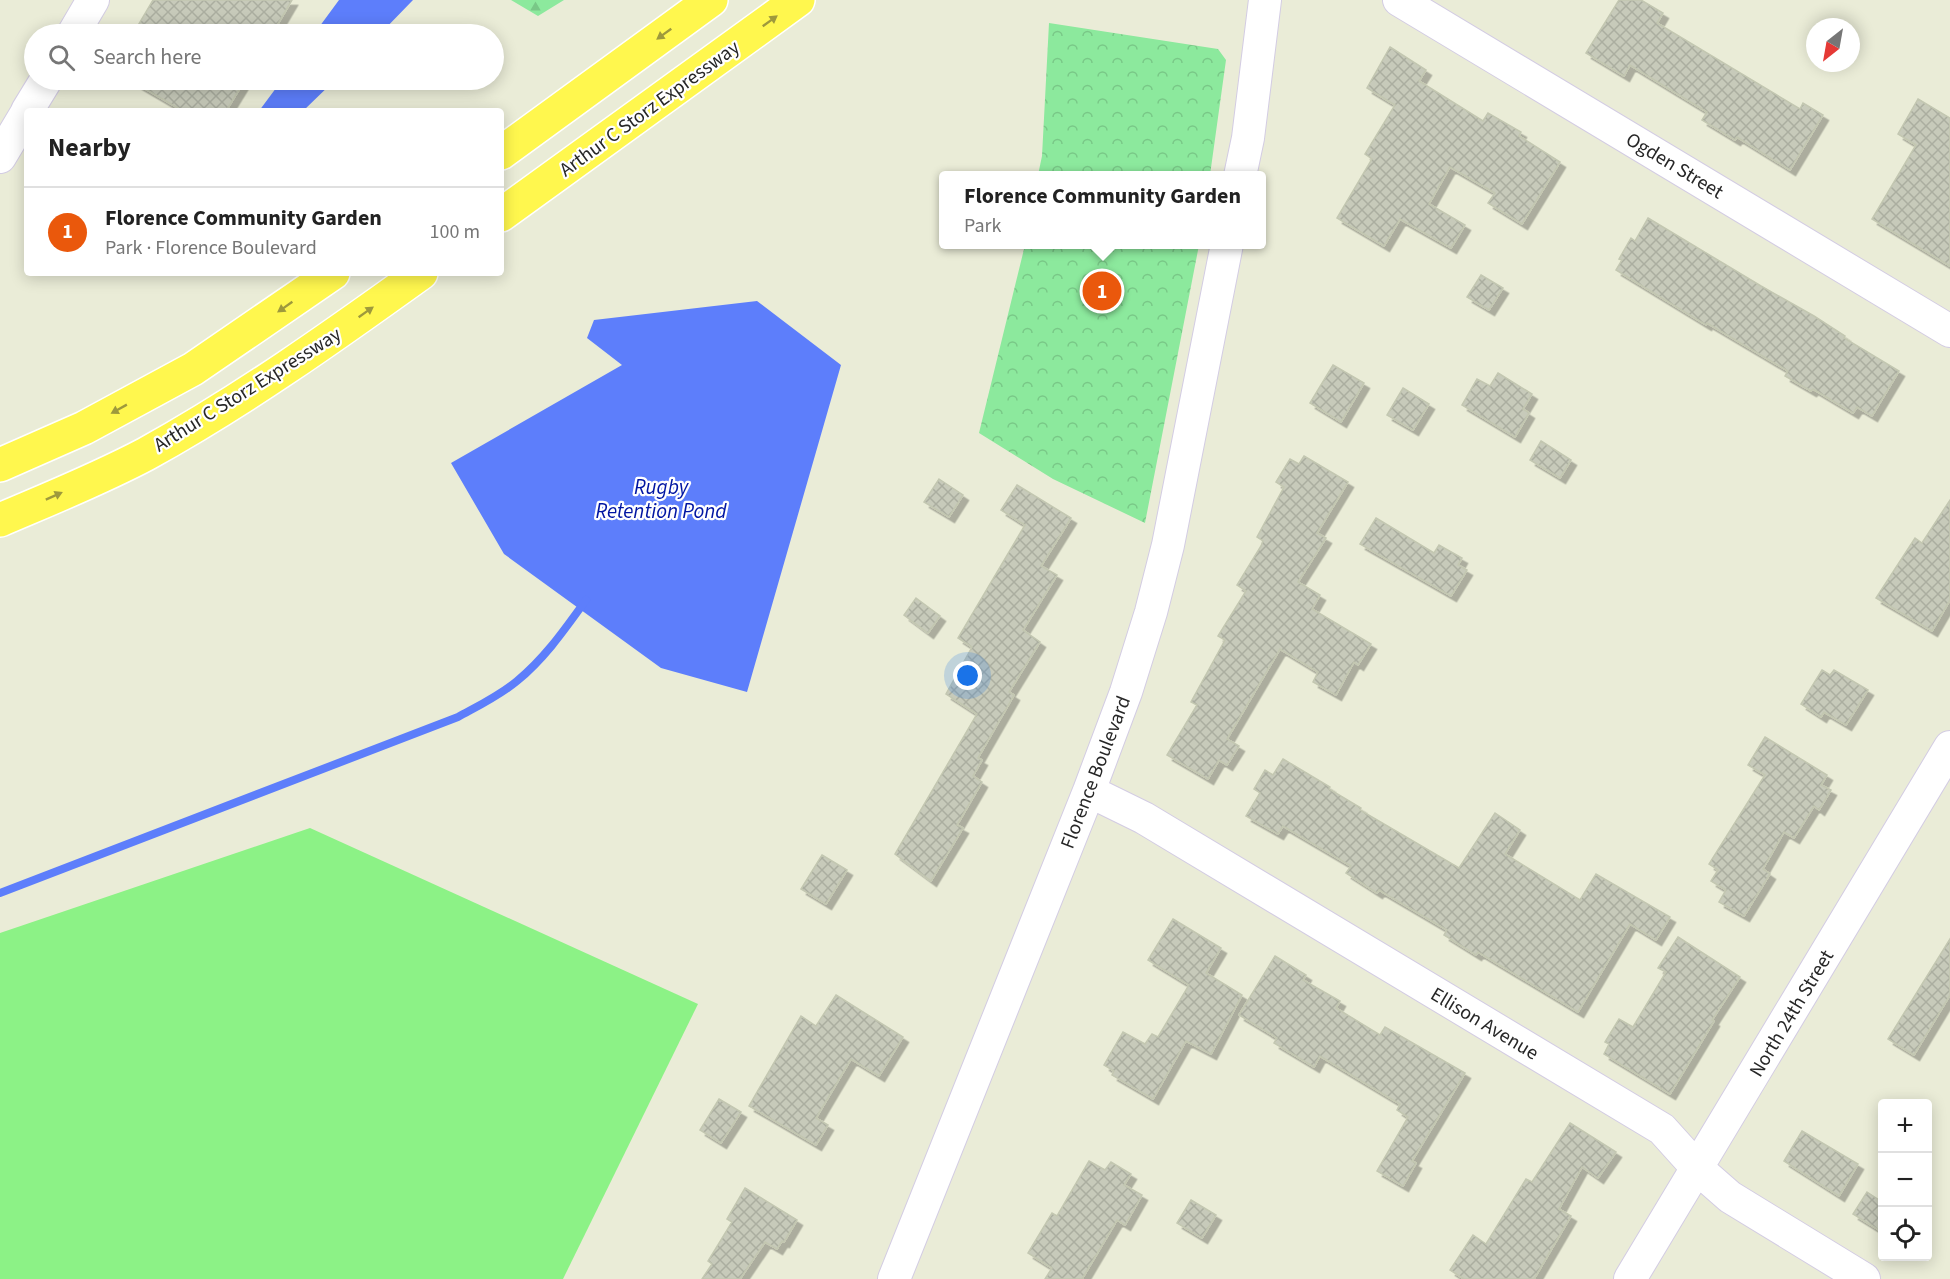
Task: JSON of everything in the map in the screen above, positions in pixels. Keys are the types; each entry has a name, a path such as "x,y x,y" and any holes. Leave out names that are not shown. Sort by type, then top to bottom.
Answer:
{"highway":[{"path":"504,151 711,0"},
{"name":"Arthur C Storz Expressway","path":"504,213 798,0"},
{"path":"0,465 84,428 193,369 329,276"},
{"name":"Arthur C Storz Expressway","path":"0,520 144,454 227,407 417,276"}],"street":[{"path":"79,24 93,0"},
{"path":"1241,171 1248,138 1265,0"},
{"name":"Ogden Street","path":"1399,0 1950,331"},
{"path":"29,108 40,90"},
{"path":"0,157 24,116"},
{"name":"Florence Boulevard","path":"894,1279 1089,791 1126,692 1151,612 1168,545 1226,249"},
{"name":"North 24th Street","path":"1630,1279 1950,747"},
{"name":"Ellison Avenue","path":"1089,791 1144,818 1662,1129 1698,1169 1730,1197 1864,1279"}],"green space":[{"path":"511,0 564,0 538,16"},
{"path":"1049,23 1218,49 1226,60 1211,171 1039,171 1042,156"},
{"path":"1024,249 1198,249 1145,523 1053,479 979,433"},
{"path":"310,828 698,1004 563,1279 0,1279 0,933"}],"water":[{"path":"339,0 413,0 390,24 321,24"},
{"path":"275,90 325,90 306,108 261,108"},
{"name":"Rugby Retention Pond","path":"757,301 841,365 747,692 661,668 504,554 451,463 622,365 587,338 594,320"}],"building":[{"path":"153,0 292,0 278,24 139,24"},
{"path":"1619,0 1641,0 1663,13 1657,23 1800,109 1803,103 1823,115 1790,170 1737,137 1735,140 1702,120 1707,112 1630,65 1624,76 1586,53"},
{"path":"1390,47 1426,70 1419,81 1483,121 1488,113 1521,132 1519,136 1560,162 1522,224 1488,203 1495,193 1450,167 1429,204 1465,225 1451,248 1400,219 1384,246 1337,218 1372,159 1365,154 1395,105 1367,88"},
{"path":"147,90 239,90 228,108 178,108"},
{"path":"1918,99 1950,118 1950,266 1872,219 1916,145 1898,134"},
{"path":"1648,218 1814,316 1845,336 1844,338 1899,371 1872,416 1857,407 1853,413 1813,389 1811,391 1785,376 1788,371 1707,323 1706,325 1616,270 1622,260 1619,259 1631,238 1635,241"},
{"path":"1481,275 1503,288 1489,310 1467,297"},
{"path":"1333,365 1364,383 1341,422 1310,403"},
{"path":"1498,373 1532,394 1523,409 1529,413 1515,437 1462,405 1477,379 1490,386"},
{"path":"1403,388 1429,404 1413,430 1387,415"},
{"path":"1541,441 1571,460 1560,478 1530,460"},
{"path":"1304,456 1348,482 1317,533 1326,538 1298,582 1320,595 1312,609 1371,644 1358,665 1354,662 1336,695 1313,682 1318,672 1280,649 1227,739 1239,746 1227,765 1219,760 1208,779 1167,755 1197,705 1191,702 1225,640 1218,636 1246,591 1237,585 1261,546 1263,541 1257,537 1284,487 1276,482 1290,459 1299,464"},
{"path":"939,479 963,495 949,517 924,502"},
{"path":"1017,485 1071,518 1041,566 1057,575 1023,630 1040,642 1009,692 1014,695 978,758 982,760 973,776 982,782 957,825 963,828 931,881 895,854 977,714 946,694 972,647 958,638 1025,525 1001,510"},
{"path":"1950,500 1950,600 1932,631 1876,598 1915,538 1922,543"},
{"path":"1376,518 1434,553 1439,545 1462,558 1458,565 1467,570 1451,596 1360,544"},
{"path":"916,598 940,616 928,633 904,615"},
{"path":"1822,670 1830,675 1834,670 1868,690 1846,725 1824,712 1821,717 1801,704"},
{"path":"1765,737 1827,775 1821,785 1831,790 1819,810 1814,806 1794,838 1784,832 1763,869 1770,874 1744,916 1719,902 1726,890 1711,881 1718,870 1709,864 1765,775 1748,765"},
{"path":"1283,759 1330,787 1329,789 1361,808 1360,810 1459,868 1495,813 1520,830 1505,854 1580,900 1596,874 1670,917 1656,940 1630,924 1578,1012 1478,952 1476,955 1444,935 1447,930 1379,890 1377,893 1346,873 1351,866 1283,826 1278,834 1246,816 1260,793 1254,789 1265,770 1273,775"},
{"path":"822,855 847,870 826,904 801,889"},
{"path":"1173,919 1221,948 1206,973 1242,995 1211,1054 1186,1041 1153,1099 1112,1075 1114,1071 1104,1065 1123,1032 1145,1044 1152,1034 1158,1037 1189,985 1148,960"},
{"path":"1678,937 1740,977 1712,1020 1714,1021 1670,1094 1604,1054 1609,1044 1605,1042 1619,1019 1633,1027 1666,972 1658,968"},
{"path":"1950,939 1950,995 1914,1055 1888,1039"},
{"path":"1275,956 1306,975 1303,980 1340,1001 1336,1008 1380,1035 1385,1027 1465,1073 1412,1161 1416,1163 1403,1186 1377,1171 1408,1117 1397,1110 1400,1104 1320,1056 1314,1067 1274,1043 1277,1038 1239,1015"},
{"path":"836,995 903,1037 879,1076 851,1059 816,1118 828,1125 816,1145 749,1106 801,1016 816,1026"},
{"path":"719,1099 741,1112 721,1143 700,1130"},
{"path":"1570,1123 1616,1152 1598,1178 1582,1167 1559,1209 1571,1216 1534,1279 1464,1279 1450,1270 1473,1235 1486,1244 1526,1179 1532,1182"},
{"path":"1802,1131 1858,1164 1839,1196 1784,1161"},
{"path":"1089,1161 1105,1170 1111,1162 1131,1174 1124,1185 1142,1195 1125,1225 1117,1220 1082,1279 1045,1279 1052,1268 1028,1253 1052,1213 1057,1216"},
{"path":"745,1188 797,1220 777,1249 765,1242 740,1279 702,1279 712,1264 708,1261 732,1222 727,1219"},
{"path":"1867,1192 1878,1199 1878,1230 1853,1214"},
{"path":"1191,1200 1216,1215 1202,1238 1177,1223"}],"waterway":[{"path":"0,893 458,717 503,691 537,663 586,600"}],"place":[{"name":"Florence Community Garden","path":"1102,291"}]}
